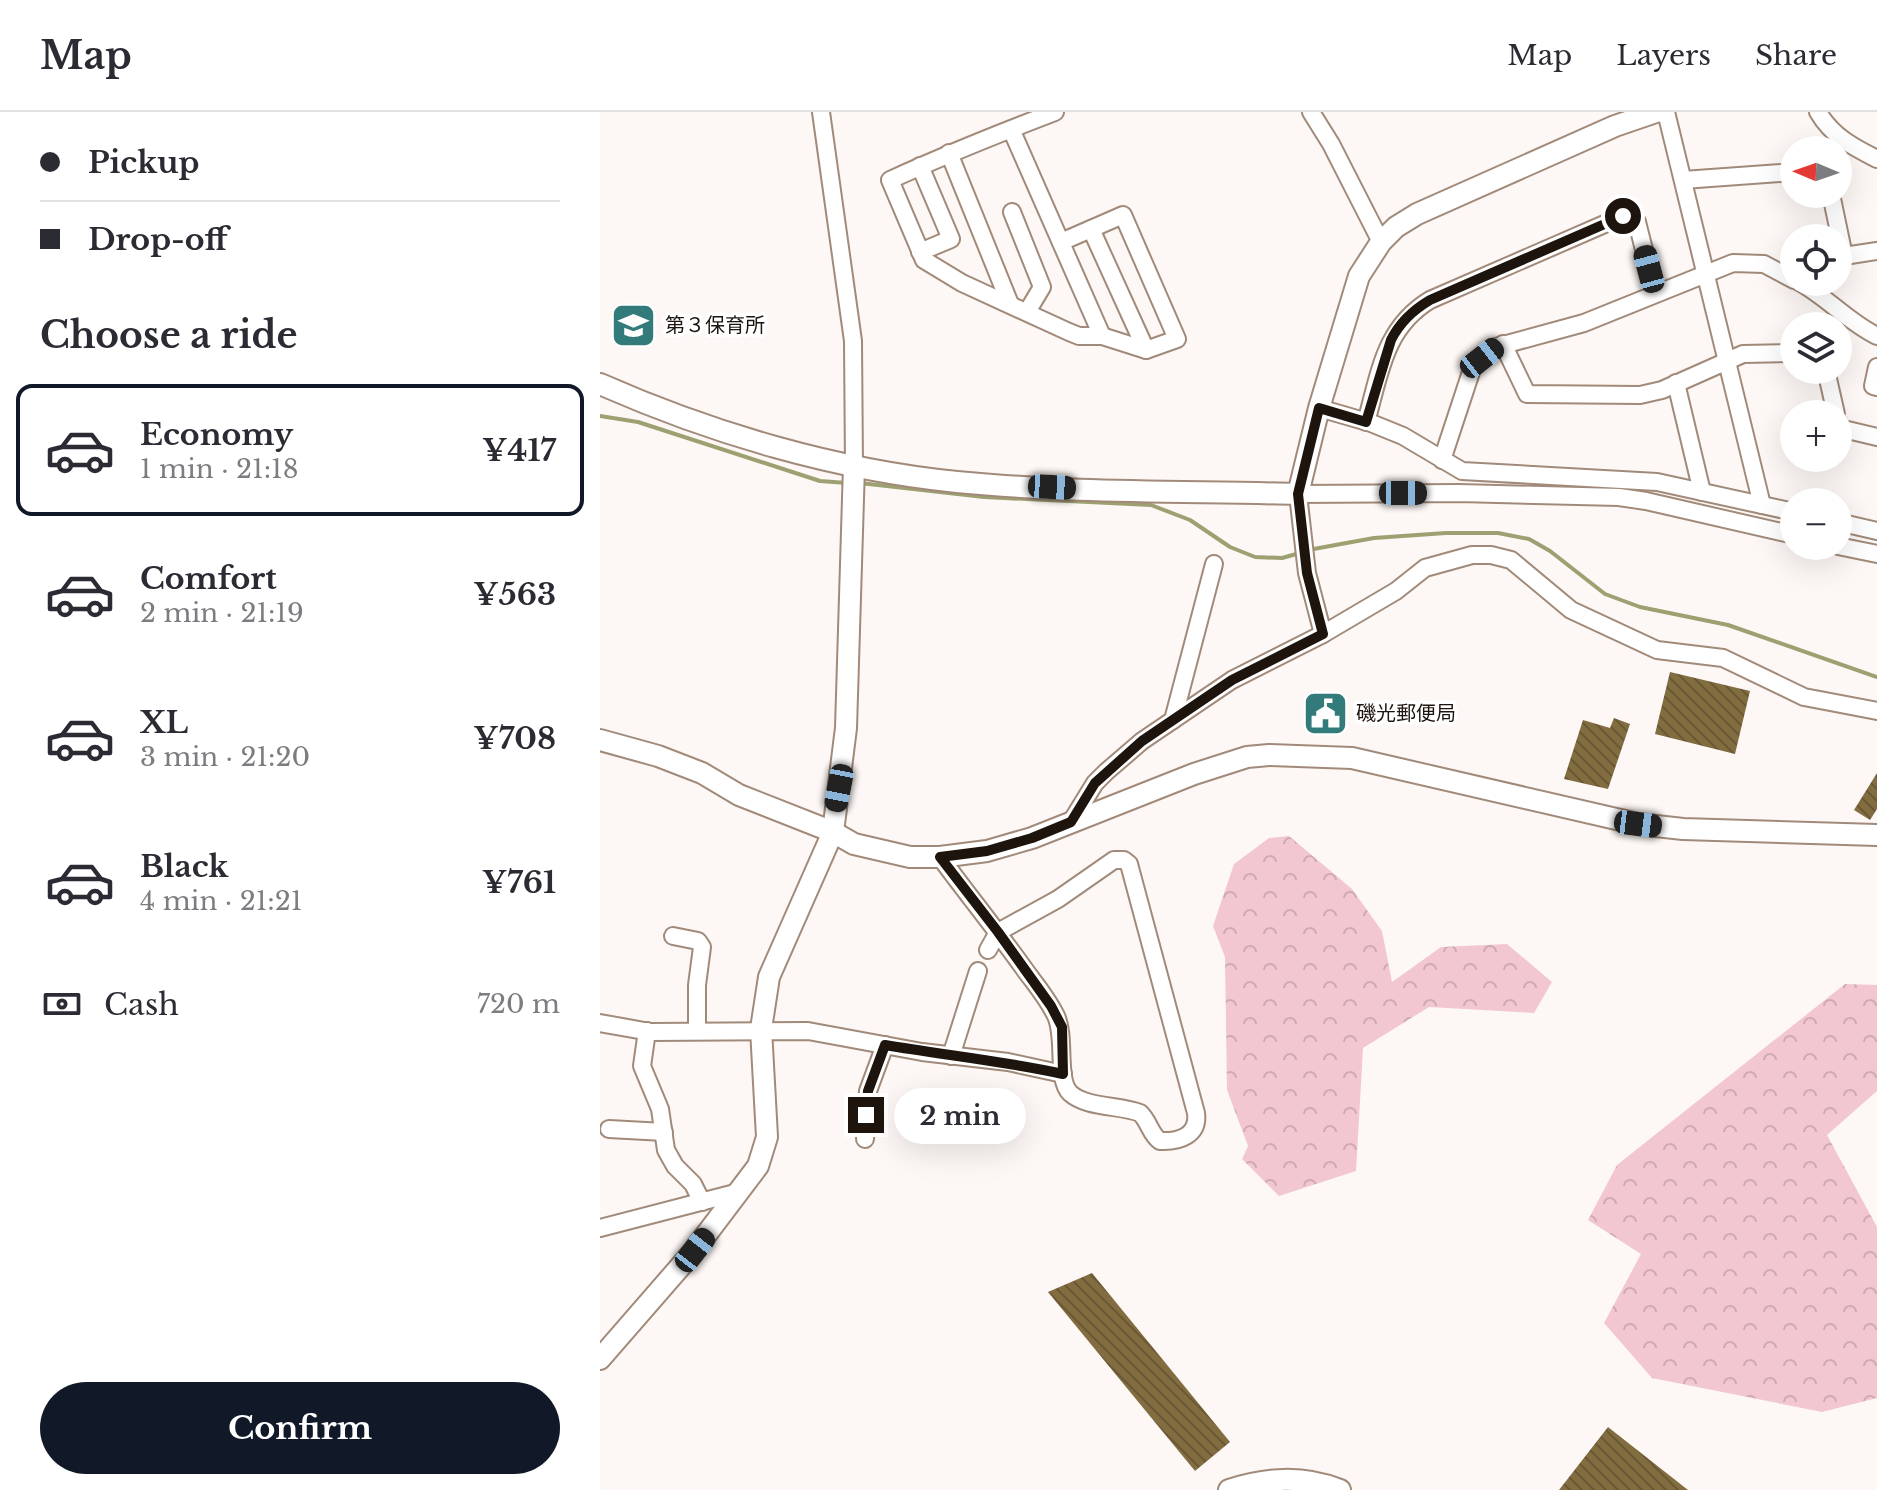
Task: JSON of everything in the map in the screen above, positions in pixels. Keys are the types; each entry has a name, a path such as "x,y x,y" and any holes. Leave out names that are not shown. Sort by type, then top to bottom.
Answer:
{"street":[{"path":"600,1359 693,1252 758,1166 767,1137 761,1029 769,977 833,832 846,728 854,475 853,341 821,112"},
{"path":"1055,112 949,153 890,180 924,260 962,283 1079,336 1102,336 1146,350 1177,339 1123,215 1061,242"},
{"path":"1311,112 1331,144 1381,242"},
{"path":"1323,634 1306,566 1298,494 1319,408 1359,276 1381,242 1396,227 1417,214 1615,126 1656,112"},
{"path":"1666,112 1762,505"},
{"path":"1818,112 1839,138 1877,159"},
{"path":"1011,129 1102,336"},
{"path":"949,153 1010,304"},
{"path":"920,166 951,239 920,252"},
{"path":"1683,180 1780,173"},
{"path":"1012,212 1042,287 1027,312"},
{"path":"1366,422 1396,330 1407,317 1430,300 1623,216 1637,222 1655,293"},
{"path":"1091,229 1146,350"},
{"path":"1852,257 1877,251"},
{"path":"1442,460 1472,369 1503,344 1584,323 1733,263 1764,264 1780,272"},
{"path":"1828,296 1861,328 1877,336"},
{"path":"1503,344 1527,394 1626,396 1651,392 1743,354 1780,353"},
{"path":"1877,367 1873,386 1877,387"},
{"path":"1676,383 1702,492"},
{"path":"600,384 854,475 956,482 1298,494 1619,497 1780,532"},
{"path":"1319,408 1403,436 1462,471 1657,482 1780,509"},
{"path":"1852,433 1877,437"},
{"path":"1852,525 1877,531"},
{"path":"1852,549 1877,554"},
{"path":"1071,822 1095,783 1142,741 1232,680 1323,634 1396,591 1425,568 1472,555 1491,555 1511,560 1571,610 1657,650 1723,658 1804,697 1877,711"},
{"path":"1173,720 1214,564"},
{"path":"600,740 658,756 702,773 739,795 833,832 854,844 910,857 987,851 1032,838 1194,774 1247,757 1292,754 1352,758 1638,824 1683,829 1877,835"},
{"path":"940,857 998,932 1051,1006 1062,1027 1064,1081 1072,1095 1140,1113 1146,1118 1154,1137 1160,1141 1191,1134 1196,1128 1196,1113 1132,869 1124,860 1114,860 1058,899 998,932 988,950"},
{"path":"673,936 698,941 702,947 697,985 697,1031"},
{"path":"951,1056 978,971"},
{"path":"600,1023 647,1031 808,1031 951,1056 1008,1062 1063,1074"},
{"path":"647,1031 642,1066 644,1077 655,1094 669,1157 693,1184 702,1202"},
{"path":"865,1139 868,1091 885,1045"},
{"path":"609,1129 664,1132"},
{"path":"600,1228 739,1192"},
{"path":"1229,1490 1258,1482 1298,1478 1340,1490"}],"green space":[{"path":"1289,836 1352,889 1382,931 1392,982 1441,947 1507,944 1552,982 1534,1013 1429,1007 1363,1048 1356,1171 1279,1196 1242,1159 1248,1146 1227,1090 1225,957 1213,926 1234,864 1269,838"},
{"path":"1845,984 1877,985 1877,1091 1827,1135 1877,1227 1877,1398 1822,1412 1652,1378 1604,1323 1641,1254 1588,1220 1617,1165"}],"building":[{"path":"1670,672 1750,691 1735,754 1655,734"},
{"path":"1614,718 1630,724 1608,789 1564,779 1583,720 1610,728"},
{"path":"1877,773 1877,809 1870,820 1854,810"},
{"path":"1092,1273 1230,1442 1195,1471 1048,1292"},
{"path":"1608,1427 1688,1490 1559,1490"}],"waterway":[{"path":"600,416 638,422 820,481 847,483"},
{"path":"860,483 984,497 1151,505 1190,520 1230,547 1255,557 1282,558 1300,553"},
{"path":"1308,550 1374,538 1446,533 1498,533 1529,539 1550,551 1605,594 1640,607 1728,625 1877,677"}],"place":[{"name":"第３保育所","path":"634,325"},
{"name":"磯光郵便局","path":"1325,713"}],"route":[{"path":"866,1115 868,1091 885,1045 1008,1062 1063,1074 1062,1027 1051,1006 940,857 987,851 1071,822 1095,783 1142,741 1232,680 1323,634 1307,573 1298,494 1319,408 1366,422 1391,340 1396,330 1417,308 1623,216"}]}
